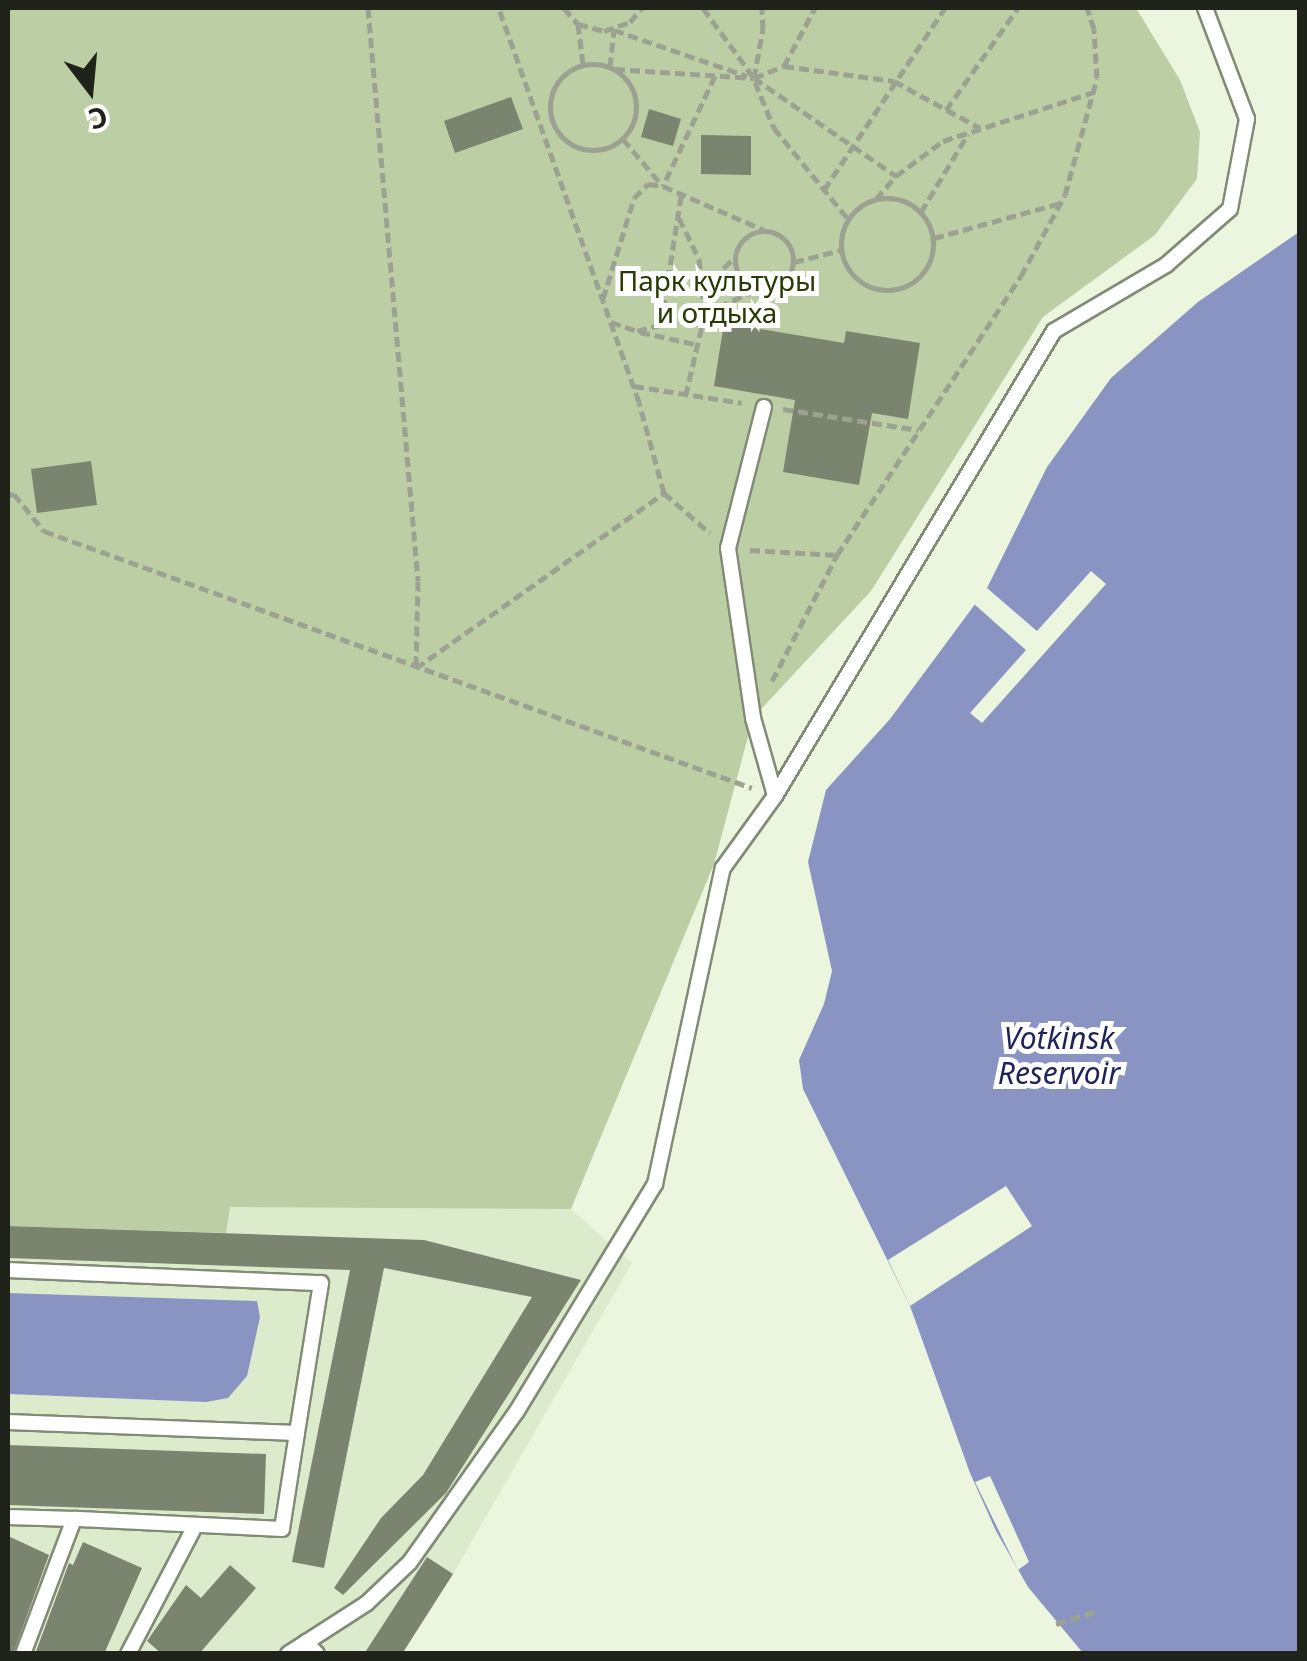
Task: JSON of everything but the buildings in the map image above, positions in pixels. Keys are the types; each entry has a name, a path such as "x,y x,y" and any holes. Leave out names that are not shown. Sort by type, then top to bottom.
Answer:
{"lane":[{"path":"288,1654 367,1603 410,1562 517,1410 656,1184 723,868 776,796 1054,331 1166,265 1230,209 1247,118 1205,8"},
{"path":"764,406 728,548 752,718 776,796"},
{"path":"8,1270 320,1283 282,1529 8,1517"},
{"path":"8,1422 297,1433"},
{"path":"23,1654 74,1520"},
{"path":"128,1654 195,1526"},
{"path":"306,1642 317,1654"}],"path":[{"path":"368,8 418,581 416,668"},
{"path":"416,668 664,492 639,402 499,8"},
{"path":"563,8 578,24 595,31 614,30 754,78 896,176"},
{"path":"614,30 630,22 642,8"},
{"path":"703,8 754,78 774,128 848,219"},
{"path":"754,78 763,29 762,8"},
{"path":"784,66 812,8"},
{"path":"824,190 944,8"},
{"path":"946,110 1018,8"},
{"path":"752,718 837,555 1022,276 1061,202 1094,92 1094,29 1086,8"},
{"path":"578,24 583,64"},
{"path":"612,68 614,30"},
{"path":"612,68 630,84 636,101 635,119 623,138 603,149 586,149 568,142 556,129 550,112 552,94 560,78 583,64 754,78 784,66 894,81 980,128"},
{"path":"663,186 714,76"},
{"path":"876,199 905,201 921,212 934,238 932,257 923,274 908,286 888,290 861,282 848,268 841,250 848,219 943,141 1094,92"},
{"path":"921,212 970,132"},
{"path":"623,138 663,186"},
{"path":"602,300 634,198 648,184 663,186 786,240 794,262"},
{"path":"662,324 683,200 679,193"},
{"path":"934,238 1061,202"},
{"path":"679,218 699,259 705,313 686,394"},
{"path":"702,289 735,257 746,236 764,230"},
{"path":"637,331 705,313 759,288 782,283 794,262 841,250"},
{"path":"735,257 740,276 759,288"},
{"path":"610,322 699,346"},
{"path":"8,488 44,532 776,796"},
{"path":"1056,1624 1097,1610"}],"shaded area":[{"path":"229,1207 571,1209 632,1263 453,1574 402,1654 8,1653 8,1394 206,1402 260,1317 257,1301 8,1293 8,1226 226,1233"}],"green space":[{"name":"Парк культуры и отдыха","path":"8,8 1136,8 1180,80 1200,132 1197,179 1155,235 1043,317 871,591 753,718 714,864 571,1209 230,1207 226,1233 8,1226"}],"water":[{"name":"Votkinsk Reservoir","path":"1299,232 1299,1653 1083,1653 1028,1587 996,1531 970,1473 910,1306 803,1089 799,1060 824,1004 832,971 808,862 826,790 890,719 987,588 1047,467 1111,378 1198,302"},
{"path":"8,1293 257,1301 260,1317 247,1376 228,1398 206,1402 8,1394"}],"pier":[{"path":"1091,571 1106,584 982,723 970,713 1026,650 973,603 987,588 1037,631"},
{"path":"1006,1186 1032,1226 910,1306 888,1260"},
{"path":"990,1476 1029,1562 1018,1570 975,1482"}]}
